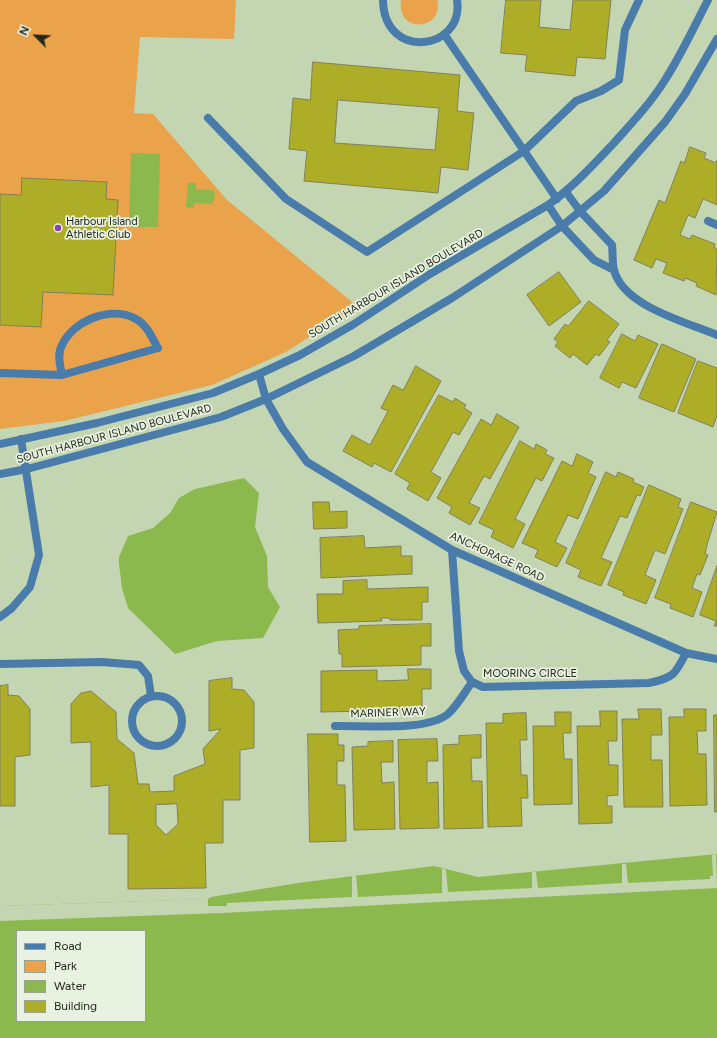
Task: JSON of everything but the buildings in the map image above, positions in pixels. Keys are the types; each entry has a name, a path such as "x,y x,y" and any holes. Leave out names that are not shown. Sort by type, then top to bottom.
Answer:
{"street":[{"path":"384,0 384,13 389,25 397,35 409,41 422,43 434,40 444,34 452,25 457,14 457,0"},
{"path":"208,118 286,199 367,252 524,151 576,101 601,91 620,80 625,30 639,0"},
{"name":"SOUTH HARBOUR ISLAND BOULEVARD","path":"0,444 97,423 213,393 259,374 300,355 354,324 430,274 548,205 566,192 637,118 652,99 665,80 708,0"},
{"path":"444,34 557,199"},
{"name":"SOUTH HARBOUR ISLAND BOULEVARD","path":"0,474 27,469 221,417 266,398 361,352 452,298 562,226 624,170 666,122 685,94 717,39"},
{"path":"566,192 580,211 612,245 614,270 628,292 639,301 717,335"},
{"path":"548,205 562,226 594,260 614,270"},
{"path":"708,221 717,225"},
{"path":"0,373 62,375 158,348 146,327 137,320 125,314 110,314 82,322 69,334 62,345 59,358 62,375"},
{"name":"ANCHORAGE ROAD","path":"259,374 266,398 283,429 307,462 452,550 686,653 717,659"},
{"path":"0,617 12,608 30,587 39,555 27,469 21,440"},
{"name":"MOORING CIRCLE","path":"452,550 460,651 464,671 472,682 483,687 649,683 667,679 678,669 686,653"},
{"path":"0,664 102,662 139,664 148,676 151,696"},
{"name":"MARINER WAY","path":"335,726 410,725 430,723 448,714 472,682"},
{"path":"151,696 167,698 179,708 181,715 182,723 180,731 169,742 162,745 146,743 134,730 132,722 133,714 137,706 151,696"}],"green space":[{"path":"0,0 236,0 234,39 140,37 134,113 153,114 227,200 357,306 286,352 212,385 64,421 0,429"},
{"path":"401,0 437,0 438,10 434,18 428,22 420,24 412,23 406,19 401,11"}],"water":[{"path":"131,153 160,154 158,227 129,227"},
{"path":"188,183 196,183 196,189 212,190 215,192 214,201 211,204 194,203 194,208 186,207"},
{"path":"244,478 259,493 255,527 267,556 268,587 280,607 263,638 217,641 175,654 128,608 122,588 119,557 128,536 153,528 170,513 179,498 195,489"},
{"path":"717,854 717,1038 0,1038 0,906 208,899 211,897 305,882 434,866 478,877"}],"pier":[{"path":"716,854 717,888 221,913 0,921 0,906 208,899 208,906 227,906 227,903 352,897 352,876 356,875 358,897 442,893 442,868 446,870 448,892 532,888 532,872 536,872 538,888 622,883 622,864 626,864 628,883 710,879 710,876 713,876 712,855"}],"place":[{"name":"Harbour Island Athletic Club","path":"58,228"}]}
